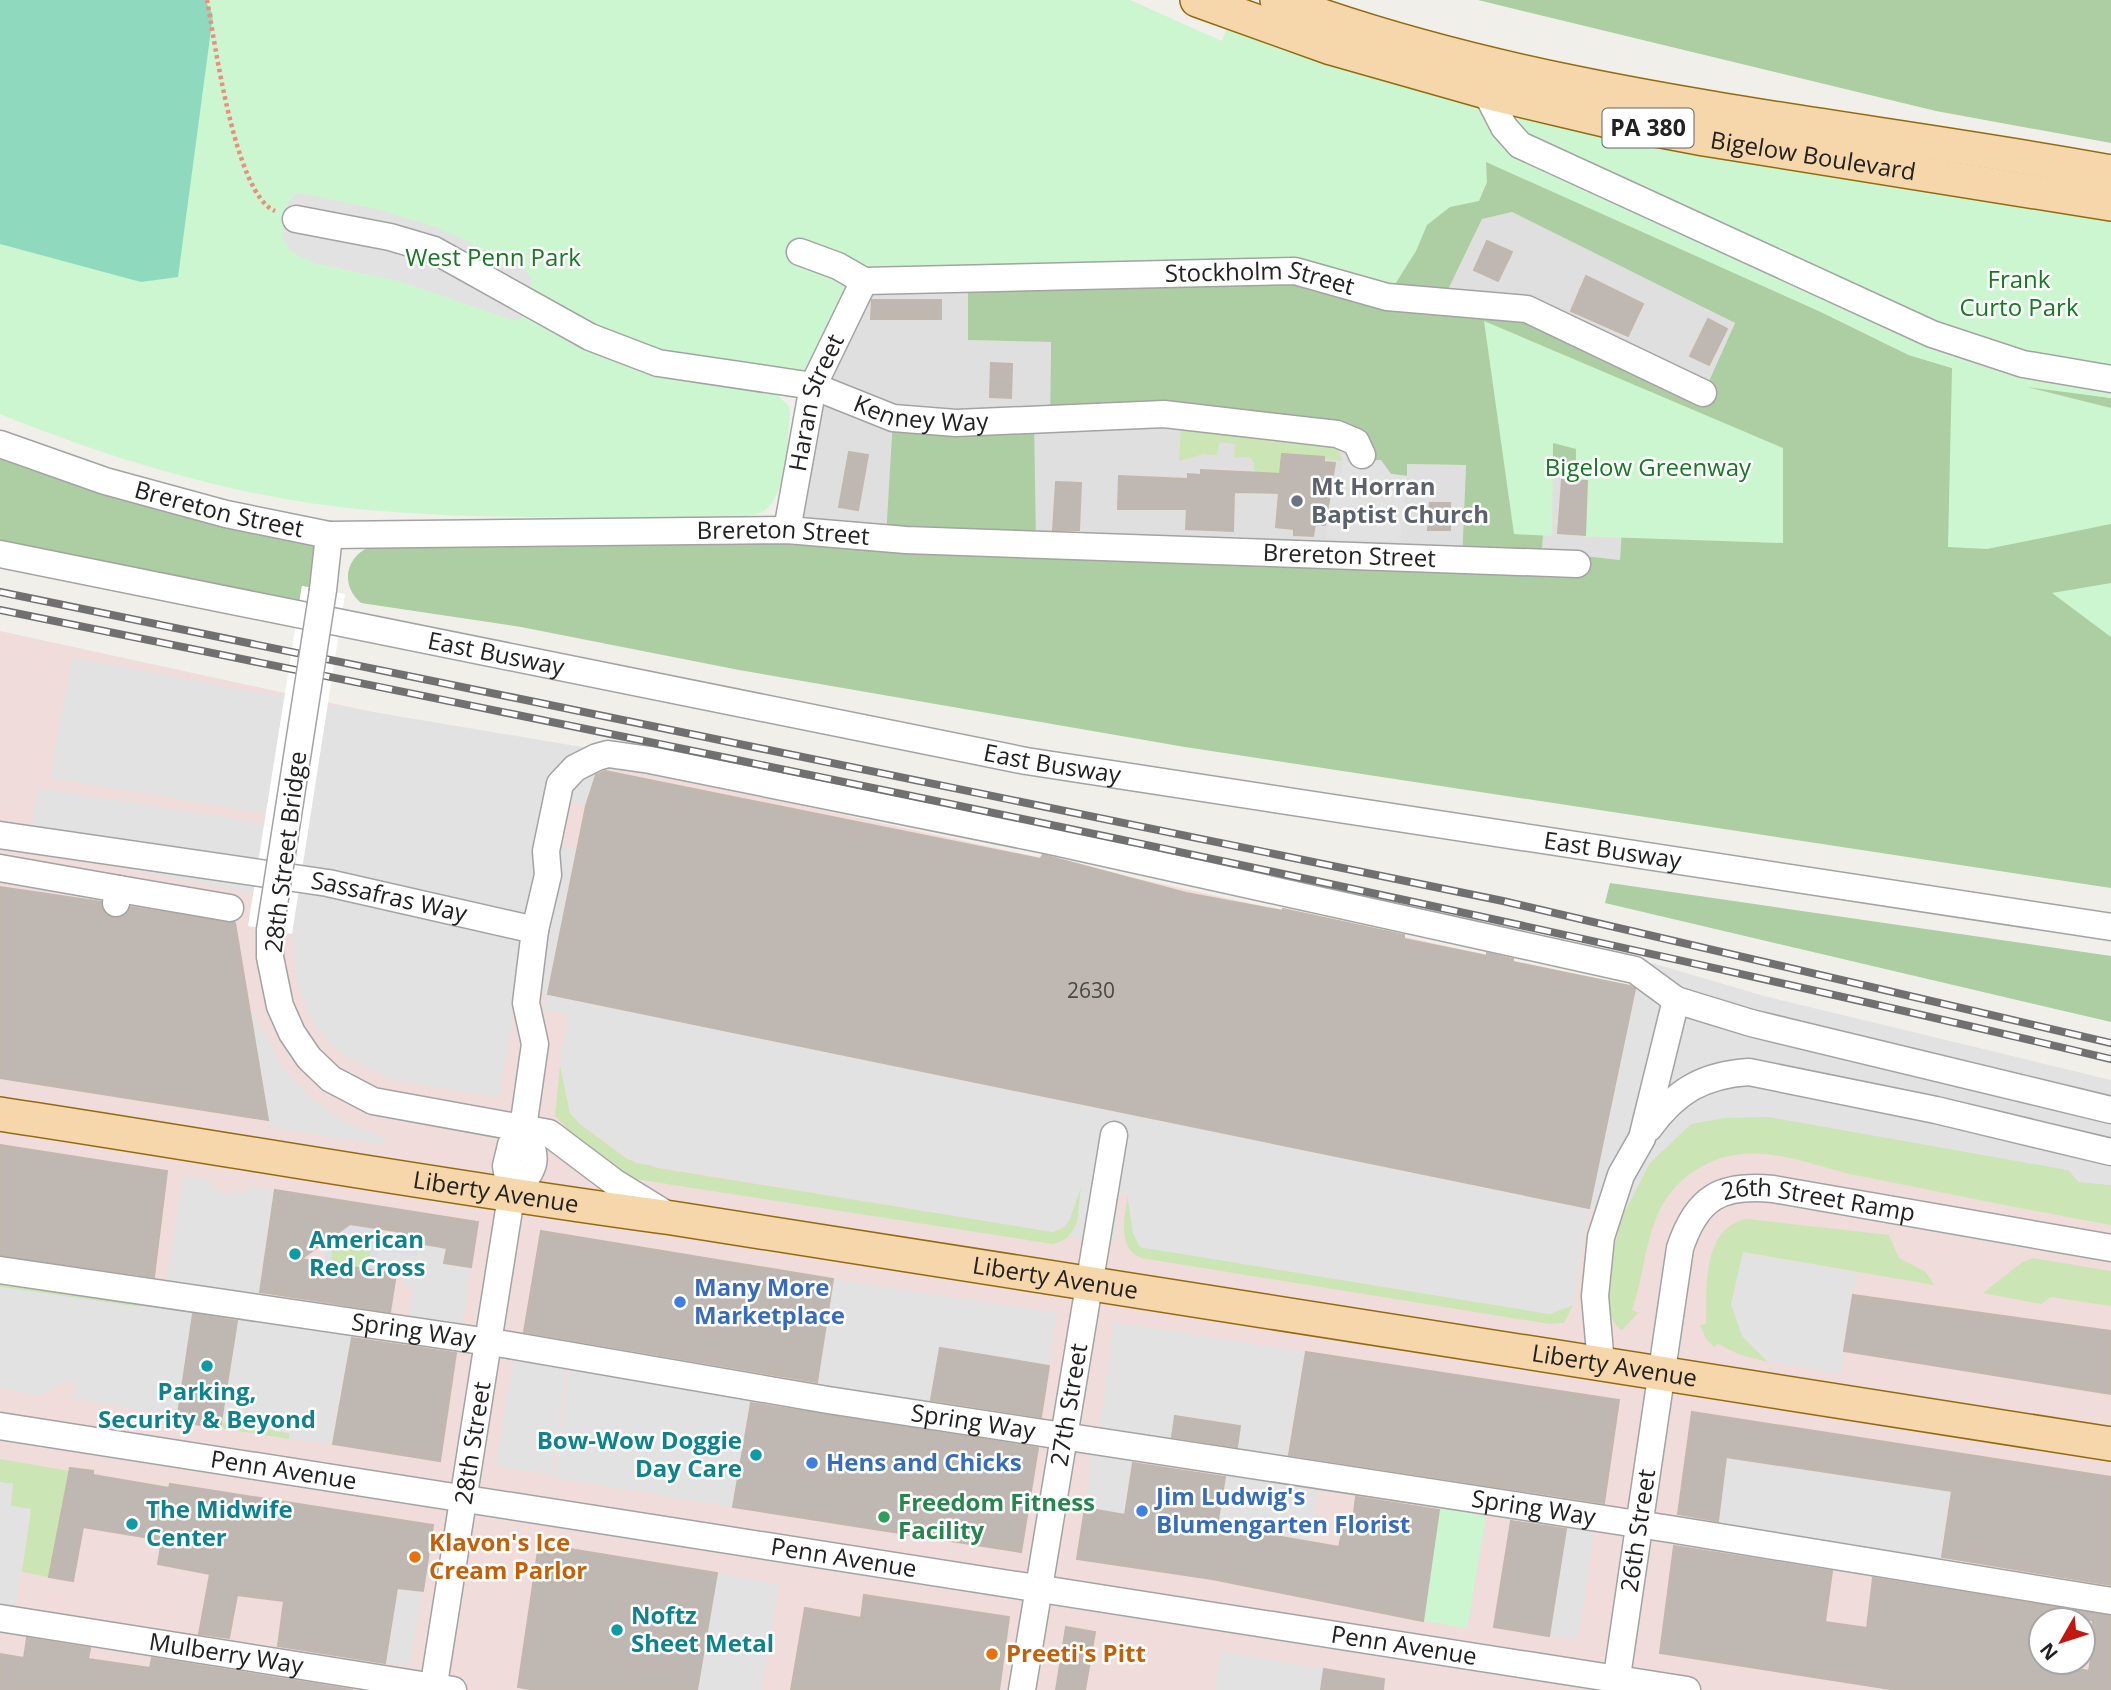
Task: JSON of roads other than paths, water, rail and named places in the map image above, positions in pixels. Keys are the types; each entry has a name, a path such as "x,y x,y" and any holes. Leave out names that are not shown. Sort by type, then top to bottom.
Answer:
{"main road":[{"name":"Bigelow Boulevard","path":"1197,0 1331,48 1486,92 1704,139 2111,204"},
{"name":"Bigelow Boulevard","path":"1277,0 1403,41 1588,87 1667,102 2003,152 2111,172"},
{"name":"Liberty Avenue","path":"0,1114 511,1197 672,1218 2111,1444"}],"street":[{"path":"1486,92 1504,127 1520,145 1887,316 1970,348 2023,364 2111,379"},
{"name":"Kenney Way","path":"296,219 390,237 434,250 590,337 658,363 813,386 868,410 925,423 1164,414 1337,434 1356,442 1362,455"},
{"name":"Stockholm Street","path":"800,252 838,266 864,281 1295,271 1387,297 1527,309 1703,393"},
{"name":"Haran Street","path":"787,530 813,386 864,281"},
{"name":"Brereton Street","path":"0,444 104,481 226,514 329,535 787,530 906,540 1577,564"},
{"name":"28th Street Bridge","path":"329,535 323,590 270,930 270,957 280,1006 292,1033 309,1058 331,1079 373,1101 549,1133 614,1182 672,1218"},
{"name":"East Busway","path":"0,554 1026,761 2111,927"},
{"path":"523,1128 535,1044 526,1003 535,930 548,875 546,851 560,784 586,761 608,754 650,760 1046,840 1635,970 1676,1000 1751,1023 2111,1110"},
{"name":"Sassafras Way","path":"0,835 328,883 535,930"},
{"path":"0,869 117,896 230,908"},
{"path":"1642,1138 1676,1000"},
{"path":"1601,1364 1595,1296 1601,1237 1621,1175 1642,1138 1664,1108 1682,1091 1723,1073 1749,1072 1923,1108 2111,1152"},
{"name":"28th Street","path":"440,1689 464,1500 511,1197 506,1166 511,1145 523,1128"},
{"name":"27th Street","path":"1022,1690 1114,1135"},
{"name":"26th Street Ramp","path":"1664,1373 1670,1309 1686,1230 1691,1218 1706,1202 1733,1188 1773,1189 2111,1248"},
{"name":"Spring Way","path":"0,1270 488,1342 2111,1601"},
{"name":"26th Street","path":"1616,1684 1664,1373"},
{"name":"Penn Avenue","path":"0,1426 1616,1684 1687,1690"},
{"name":"Mulberry Way","path":"0,1618 440,1689"}],"railway":[{"path":"0,592 1503,901 2111,1043"},
{"path":"0,610 793,771 1321,882 2111,1059"}],"place":[{"name":"Mt Horran Baptist Church","path":"1297,501"},
{"name":"American Red Cross","path":"295,1254"},
{"name":"Many More Marketplace","path":"680,1302"},
{"name":"Parking, Security & Beyond","path":"207,1366"},
{"name":"Bow-Wow Doggie Day Care","path":"756,1455"},
{"name":"Hens and Chicks","path":"812,1463"},
{"name":"Jim Ludwig's Blumengarten Florist","path":"1142,1511"},
{"name":"Freedom Fitness Facility","path":"884,1517"},
{"name":"The Midwife Center","path":"132,1524"},
{"name":"Klavon's Ice Cream Parlor","path":"415,1557"},
{"name":"Noftz Sheet Metal","path":"617,1630"},
{"name":"Preeti's Pitt","path":"992,1654"}],"park label":[{"name":"West Penn Park","path":"493,258"},
{"name":"Frank Curto Park","path":"2019,294"},
{"name":"Bigelow Greenway","path":"1648,468"}]}
